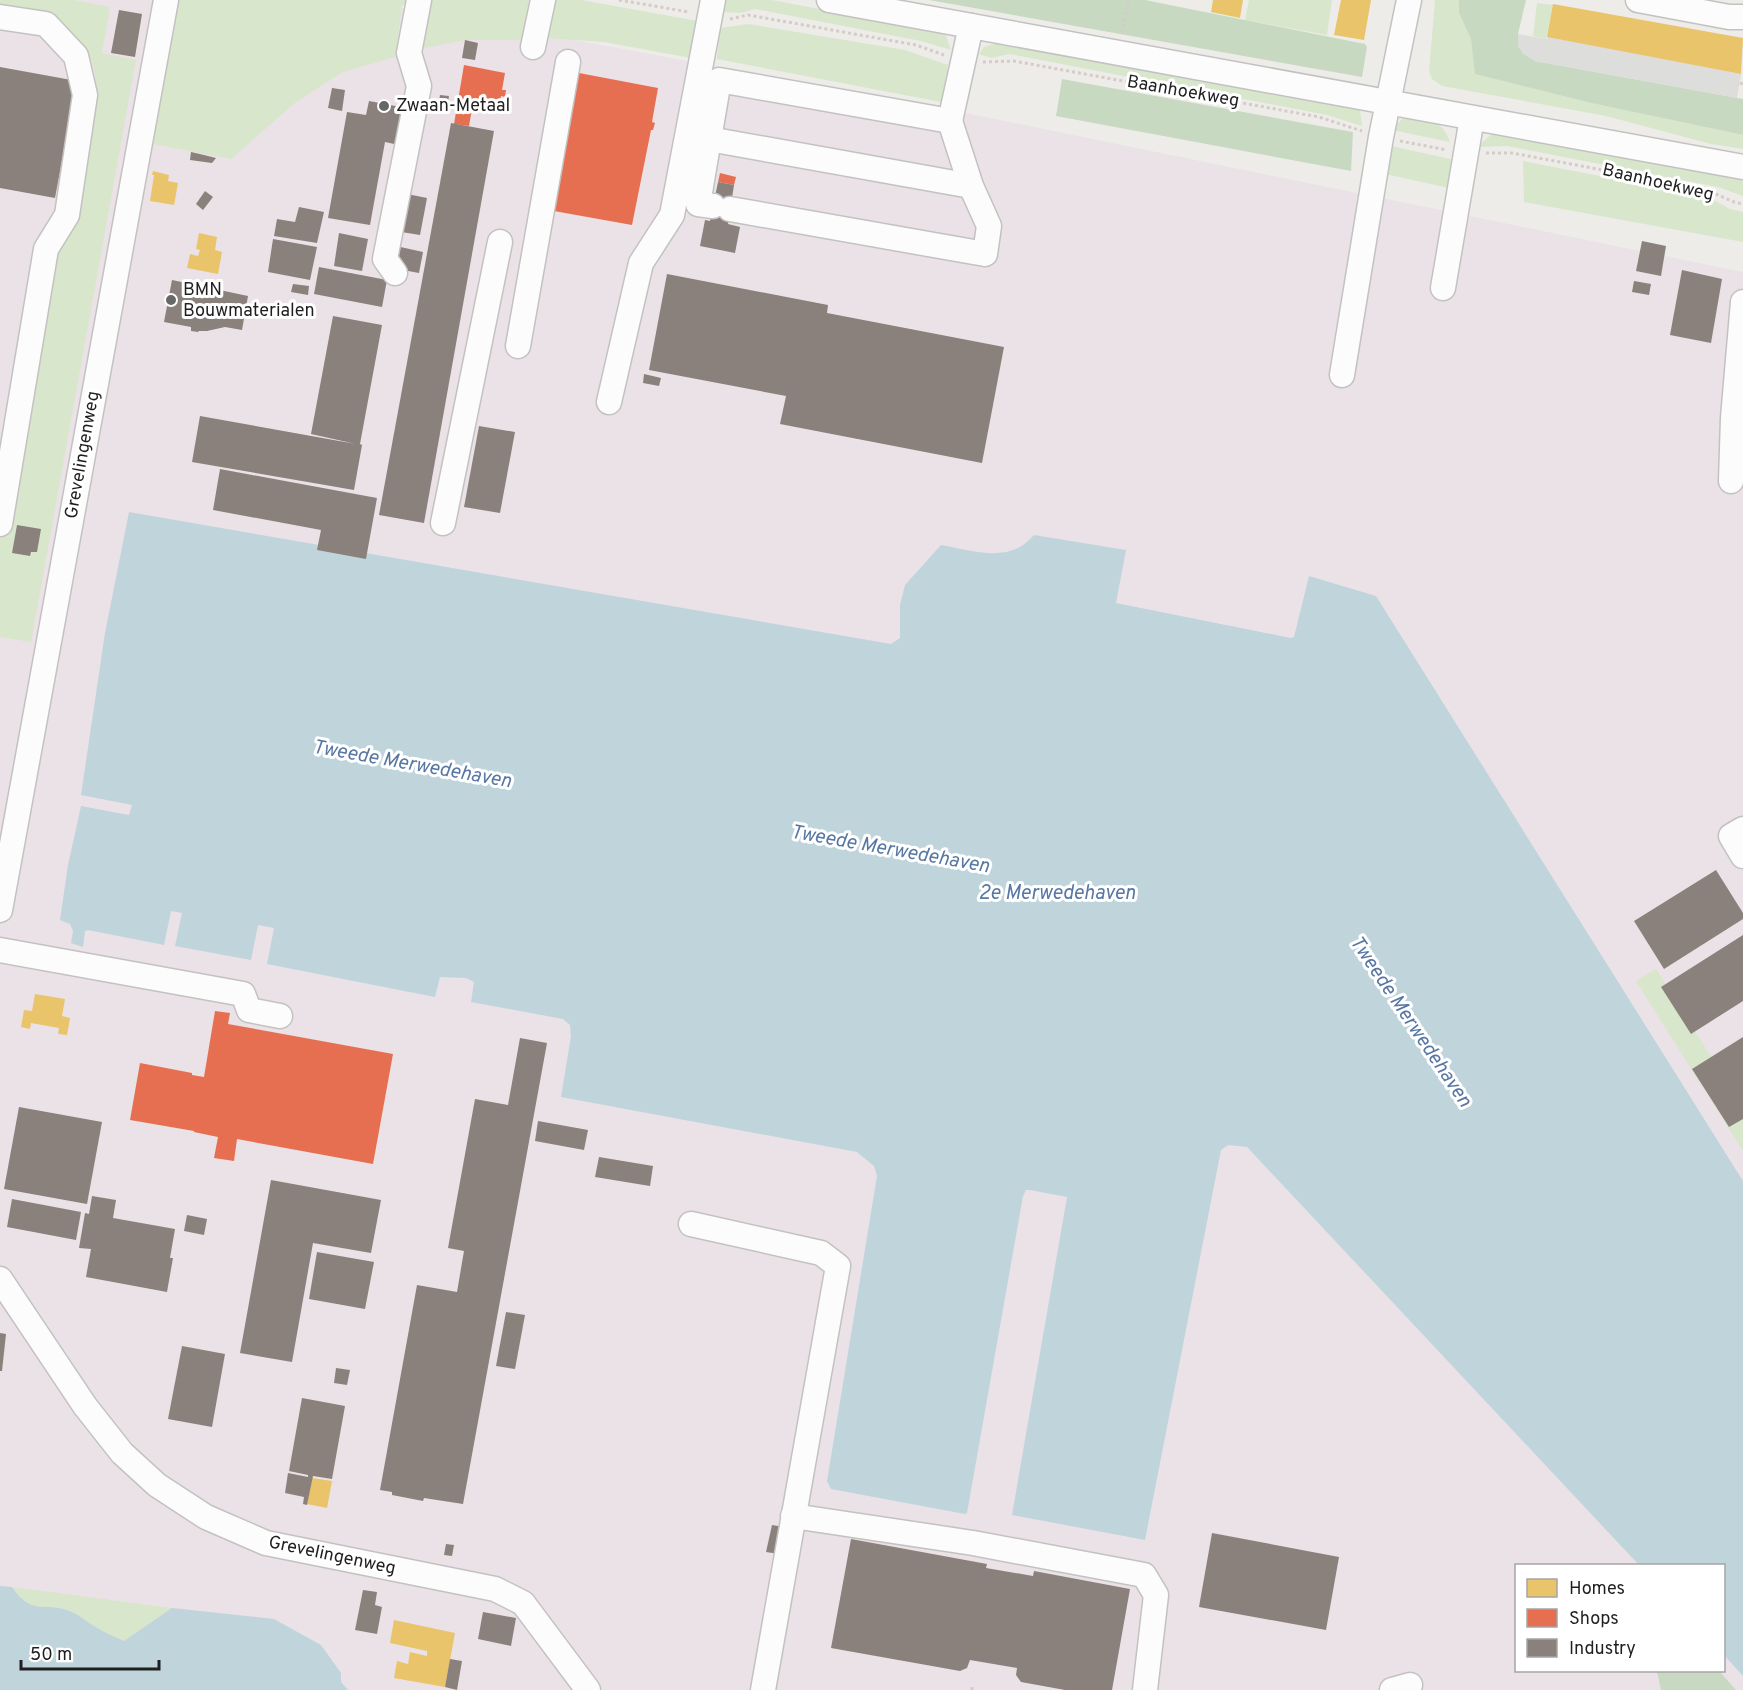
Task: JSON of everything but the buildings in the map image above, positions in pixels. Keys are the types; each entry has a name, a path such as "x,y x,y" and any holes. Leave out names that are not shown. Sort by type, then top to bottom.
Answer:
{"street":[{"name":"Grevelingenweg","path":"0,910 166,0"},
{"path":"395,273 385,259 419,86 409,53 419,0"},
{"path":"533,47 543,0"},
{"name":"Baanhoekweg","path":"829,0 1743,167"},
{"path":"1342,375 1381,137 1409,0"},
{"path":"1638,0 1729,17 1743,17"},
{"path":"609,402 641,263 672,215 711,8"},
{"path":"0,17 46,24 76,56 85,95 67,215 46,249 0,524"},
{"path":"950,121 719,80 698,204 985,254 989,226 971,186 950,121 971,26"},
{"path":"518,346 568,62"},
{"path":"1443,288 1472,118"},
{"path":"709,139 971,186"},
{"path":"443,523 500,242"},
{"path":"1731,481 1733,418 1743,302"},
{"path":"1743,829 1731,836 1743,856"},
{"path":"0,950 243,994 249,1010 280,1016"},
{"path":"691,1224 821,1253 838,1266 763,1690"},
{"name":"Grevelingenweg","path":"0,1279 85,1406 122,1453 157,1485 207,1518 266,1543 495,1589 523,1603 588,1690"},
{"path":"793,1516 973,1543 1144,1575 1156,1595 1145,1690"}],"path":[{"name":"Baanhoekweg","path":"620,0 711,8 729,20 748,15 916,45 962,60 987,63 1014,61 1320,117 1381,137 1467,153 1512,153 1704,189 1743,204"},
{"path":"1118,52 1129,0"}],"shaded area":[{"path":"0,0 359,0 951,110 1743,272 1743,1690 247,1690 0,1613"},
{"path":"1518,34 1546,39 1548,37 1741,74 1737,98 1535,61 1523,54 1518,46"}],"green space":[{"path":"0,0 74,0 110,7 102,53 136,60 31,642 0,637 0,537 6,531 58,254 67,231 96,94 96,80 90,58 74,40 37,17 0,4"},
{"path":"174,0 409,0 402,6 395,57 343,72 296,102 231,159 148,143"},
{"path":"430,0 529,0 522,40 465,40 420,49"},
{"path":"552,0 581,0 698,21 691,58 604,42 547,38"},
{"path":"726,0 772,0 945,33 951,50 921,41 755,9 741,13 723,12"},
{"path":"929,0 1145,0 1365,44 1367,47 1362,77"},
{"path":"1249,0 1332,0 1327,35 1245,20"},
{"path":"1435,0 1459,0 1459,13 1471,39 1476,74 1591,103 1743,135 1743,149 1711,144 1606,116 1442,86 1432,79 1429,71"},
{"path":"1459,0 1526,0 1518,34 1518,46 1535,61 1743,99 1743,135 1591,103 1475,74 1471,39 1459,13"},
{"path":"1537,3 1553,5 1546,39 1533,36"},
{"path":"749,24 905,50 948,65 941,102 717,59 720,28"},
{"path":"1001,42 1325,98 1327,103 1360,110 1362,126 1327,115 1010,54 991,58 979,54 984,47"},
{"path":"1062,79 1353,132 1351,171 1056,116"},
{"path":"1405,116 1433,122 1443,129 1450,142 1392,130"},
{"path":"1493,133 1741,177 1743,196 1718,187 1507,146 1477,147"},
{"path":"1391,146 1455,160 1449,188 1385,174"},
{"path":"1523,161 1708,197 1730,209 1743,212 1743,242 1524,202"},
{"path":"1656,969 1743,1108 1743,1151 1636,981"},
{"path":"12,1587 172,1608 124,1641 64,1609 34,1606 27,1603"},
{"path":"1657,1672 1720,1672 1736,1690 1661,1690"}],"water":[{"name":"2e Merwedehaven","path":"129,512 891,644 900,638 900,605 905,585 941,545 1002,553 1020,547 1034,535 1126,550 1116,603 1291,638 1294,637 1309,576 1376,596 1743,1181 1743,1676 1725,1656 1725,1564 1638,1564 1247,1147 1228,1145 1221,1150 1145,1540 1012,1515 1067,1197 1030,1190 1026,1190 1023,1196 967,1513 831,1489 827,1481 877,1176 874,1166 857,1152 561,1097 571,1036 570,1025 563,1019 471,1002 474,982 466,978 440,977 435,997 267,964 274,928 258,925 251,960 175,946 182,913 171,911 164,945 88,930 85,931 83,947 71,943 73,931 70,924 60,920 68,865 81,806 129,815 132,805 81,795 105,633"},
{"path":"0,1586 12,1587 20,1597 34,1606 64,1609 74,1613 97,1628 124,1641 172,1608 274,1619 321,1645 341,1673 341,1682 348,1690 0,1690"}],"place":[{"name":"Zwaan-Metaal","path":"384,106"},
{"name":"BMN Bouwmaterialen","path":"171,300"}],"water label":[{"name":"Tweede Merwedehaven","path":"412,765"},
{"name":"Tweede Merwedehaven","path":"890,850"},
{"name":"Tweede Merwedehaven","path":"1410,1022"}]}
